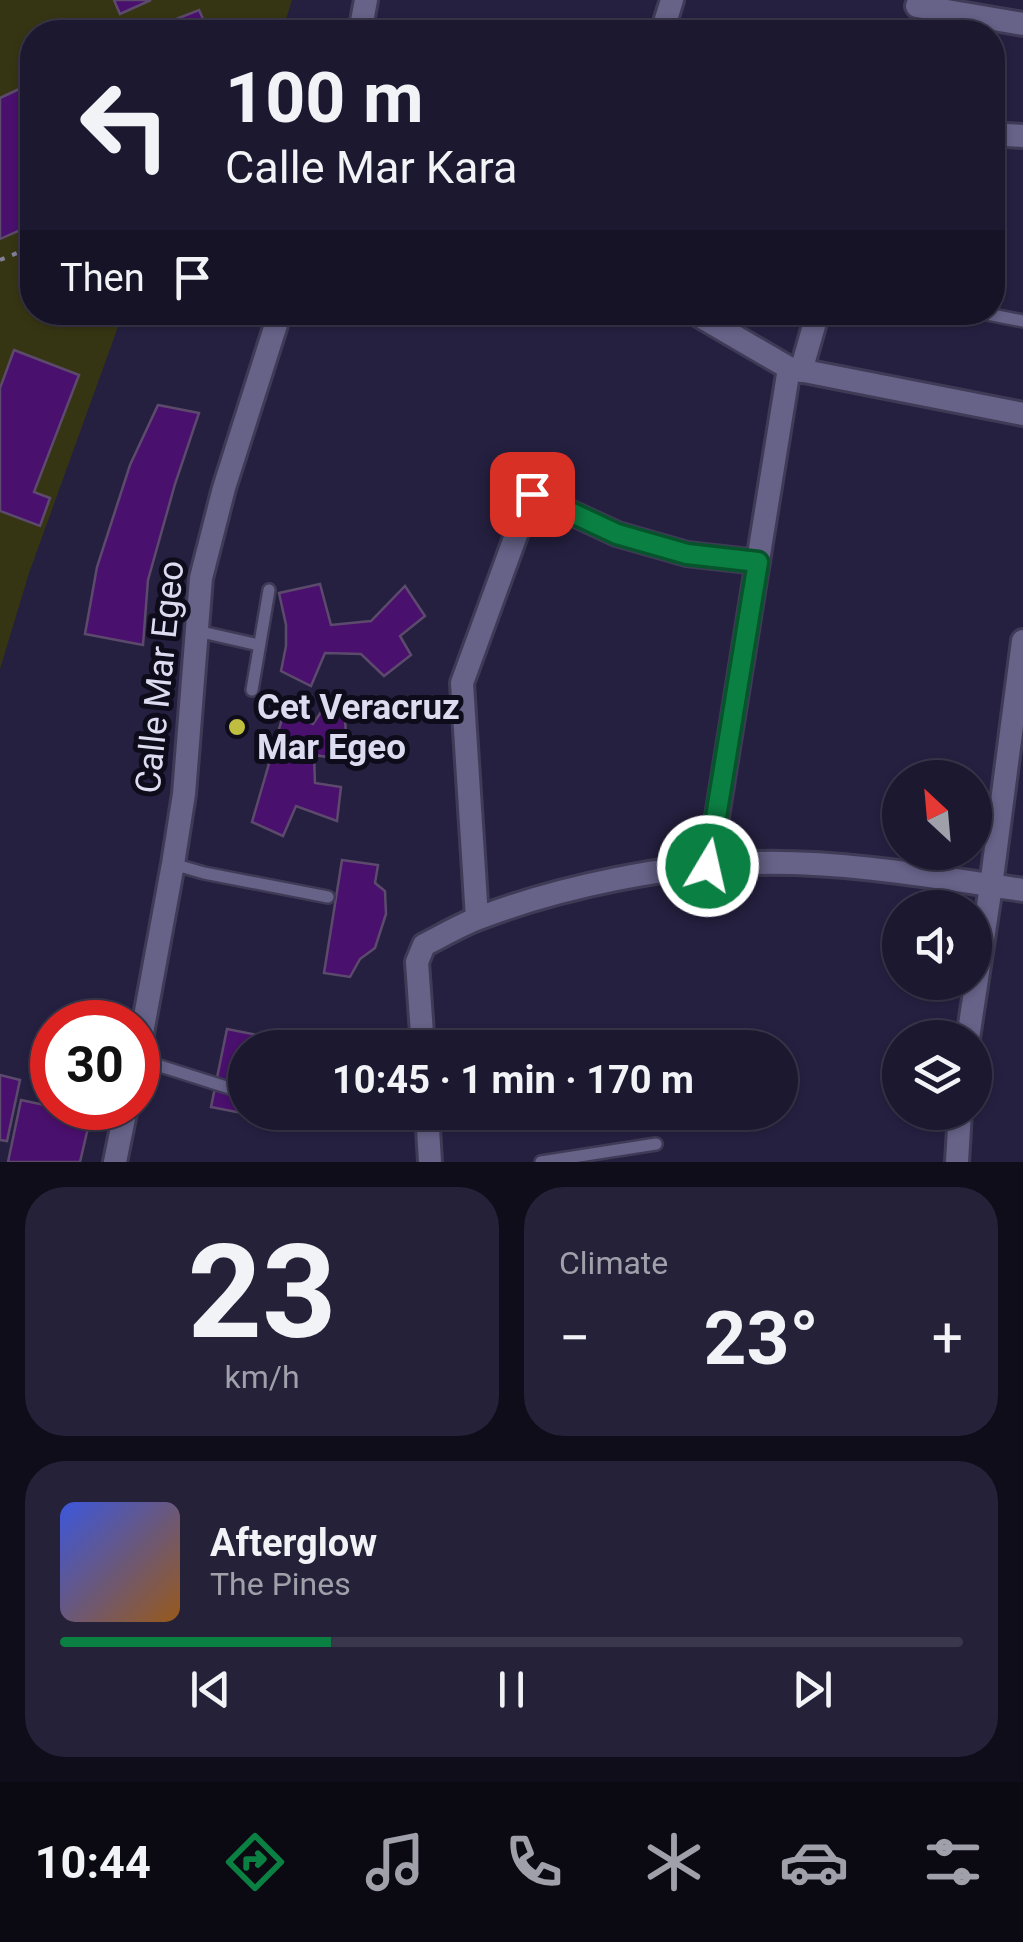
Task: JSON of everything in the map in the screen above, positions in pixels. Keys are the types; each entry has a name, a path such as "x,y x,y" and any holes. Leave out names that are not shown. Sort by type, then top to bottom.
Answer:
{"street":[{"path":"917,6 999,20"},
{"name":"Calle Mar Egeo","path":"149,1000 184,794 200,578 276,325"},
{"path":"716,325 795,370 1023,414"},
{"path":"708,866 758,562 795,370 813,325"},
{"path":"478,918 462,683 532,494 617,534 687,554 758,562"},
{"path":"971,1020 1023,641"},
{"path":"422,1030 417,962 424,945 478,918 592,885 670,870 755,863 816,864 1023,890"},
{"path":"115,1162 122,1130"},
{"path":"428,1130 430,1162"},
{"path":"957,1162 959,1130"}],"lane":[{"path":"252,690 269,590"},
{"path":"197,631 259,645"},
{"path":"174,864 328,897"},
{"path":"160,1064 228,1087"},
{"path":"541,1162 583,1159 656,1144"}],"shaded area":[{"path":"0,0 292,0 286,20 20,20 20,325 119,325 29,573 0,669"}],"building":[{"path":"114,0 151,0 120,14"},
{"path":"199,10 204,20 174,20"},
{"path":"20,89 20,230 0,239 0,98"},
{"path":"14,350 79,375 34,492 50,498 40,526 0,511 0,388"},
{"path":"158,405 199,413 148,580 143,645 85,634 97,567 130,465"},
{"path":"320,584 331,625 371,621 405,586 425,616 400,636 411,655 384,676 361,654 325,653 311,686 281,671 286,625 279,593"},
{"path":"284,712 313,724 321,712 345,716 347,760 314,755 315,783 341,787 337,821 296,806 283,836 252,822"},
{"path":"342,860 378,865 375,883 385,891 386,914 375,948 360,959 350,977 324,973"},
{"path":"227,1029 232,1030 228,1030 228,1110 211,1107"},
{"path":"0,1075 20,1080 7,1141 0,1140"},
{"path":"21,1100 30,1102 30,1130 87,1130 80,1162 8,1162"}],"place":[{"name":"Cet Veracruz Mar Egeo","path":"237,727"}],"route":[{"path":"532,494 617,534 687,554 758,562 708,866"}]}
